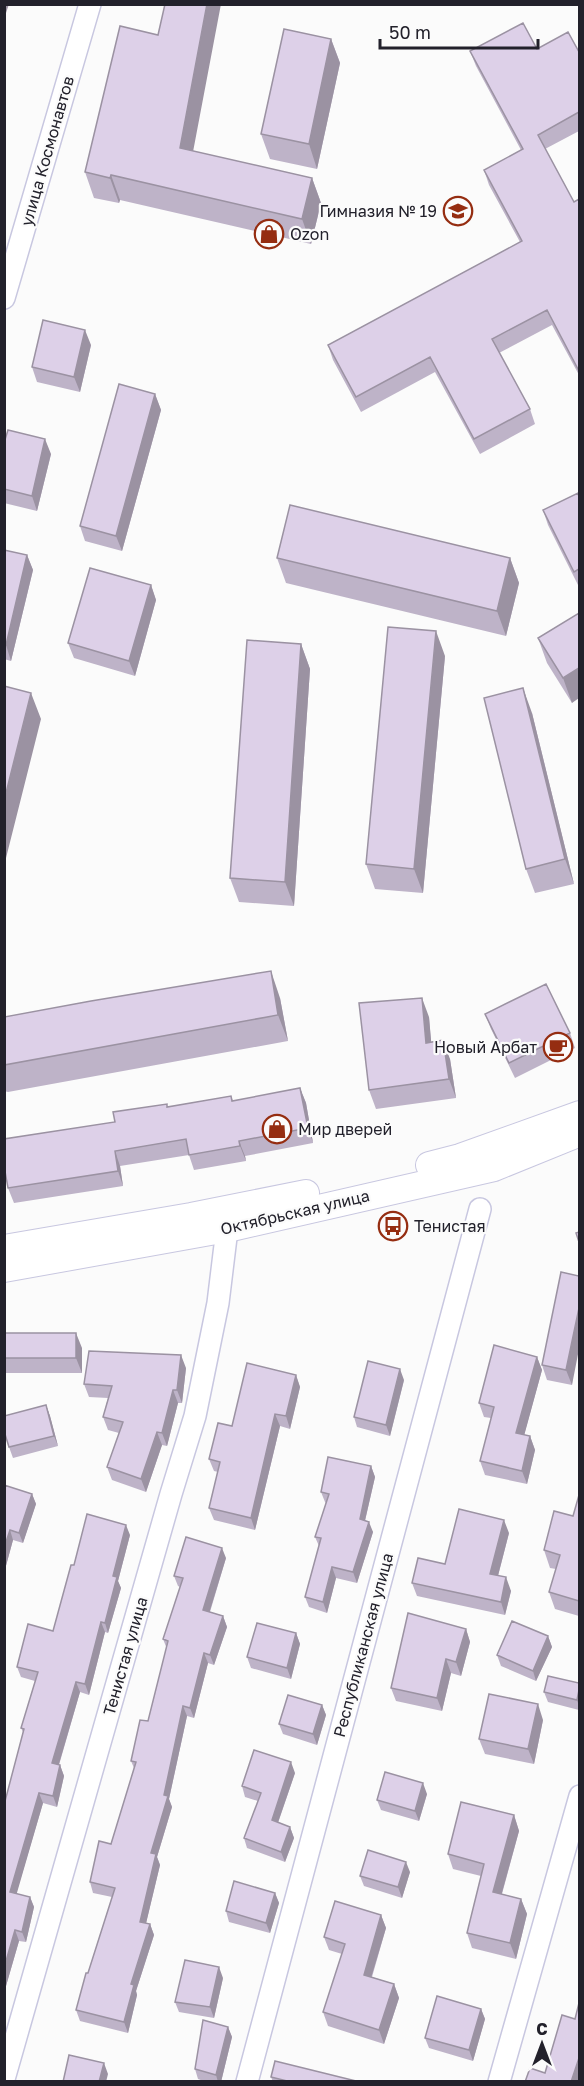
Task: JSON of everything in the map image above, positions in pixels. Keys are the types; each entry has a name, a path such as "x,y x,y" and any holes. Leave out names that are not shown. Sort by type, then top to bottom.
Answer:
{"main road":[{"name":"Октябрьская улица","path":"4,1248 191,1216 346,1185 460,1157 579,1114"},
{"name":"Октябрьская улица","path":"4,1269 227,1229 384,1191 494,1168 579,1133"}],"street":[{"name":"улица Космонавтов","path":"4,298 90,4"},
{"name":"Республиканская улица","path":"247,2082 480,1209"},
{"name":"Тенистая улица","path":"4,2079 195,1416 218,1304 227,1229"},
{"path":"499,2082 579,1796"}],"building":[{"path":"165,4 207,4 180,148 312,178 302,219 111,175 110,178 85,172 120,26 158,35"},
{"path":"523,23 537,49 568,32 579,52 579,112 538,135 574,202 579,199 579,371 547,310 492,339 530,409 474,439 430,357 356,397 328,345 522,241 484,170 523,149 470,51"},
{"path":"284,29 331,39 309,144 261,134"},
{"path":"43,320 85,330 74,377 32,367"},
{"path":"119,384 155,394 116,536 80,526"},
{"path":"8,430 45,439 32,496 4,489 4,443"},
{"path":"578,493 579,569 574,572 543,510"},
{"path":"290,505 510,558 497,611 277,558"},
{"path":"4,550 27,555 6,645 4,645"},
{"path":"90,568 151,585 129,661 68,643"},
{"path":"579,613 579,668 563,678 538,638"},
{"path":"388,627 436,631 414,869 366,864"},
{"path":"247,640 301,644 285,882 230,878"},
{"path":"4,686 31,693 4,801"},
{"path":"523,688 565,859 526,869 484,698"},
{"path":"271,971 278,1015 4,1065 4,1017"},
{"path":"546,984 570,1033 509,1063 485,1014"},
{"path":"422,998 426,1043 443,1040 449,1079 369,1090 359,1003"},
{"path":"300,1088 308,1128 239,1141 240,1146 189,1155 186,1139 115,1151 118,1171 8,1188 4,1166 4,1139 115,1122 113,1112 167,1104 167,1107 231,1096 232,1101"},
{"path":"561,1272 579,1276 579,1308 566,1370 542,1365"},
{"path":"4,1333 76,1333 76,1358 4,1358"},
{"path":"494,1345 537,1357 516,1433 530,1436 522,1471 480,1461 494,1407 479,1403"},
{"path":"89,1351 181,1355 177,1390 173,1390 162,1433 157,1432 141,1479 107,1467 123,1422 103,1417 112,1386 84,1384"},
{"path":"368,1361 400,1369 386,1425 354,1417"},
{"path":"247,1363 296,1375 286,1416 275,1414 251,1518 209,1508 220,1462 209,1459 218,1423 232,1426"},
{"path":"46,1405 54,1436 9,1447 4,1431 4,1416"},
{"path":"328,1457 371,1466 360,1519 369,1522 353,1572 332,1567 323,1602 305,1597 321,1538 315,1537 329,1494 321,1492"},
{"path":"4,1485 32,1494 19,1533 10,1530 4,1548"},
{"path":"579,1495 579,1601 549,1592 560,1555 544,1550 554,1511 573,1516"},
{"path":"459,1509 504,1520 490,1574 506,1577 501,1602 412,1583 418,1558 445,1564"},
{"path":"87,1514 126,1525 113,1576 117,1577 105,1623 101,1622 85,1684 76,1682 52,1763 60,1765 53,1796 39,1793 10,1892 30,1897 22,1932 15,1930 4,1968 4,1805 24,1729 21,1728 38,1672 17,1667 28,1624 53,1631"},
{"path":"186,1537 222,1548 203,1610 223,1616 210,1655 204,1653 190,1708 183,1706 164,1795 168,1796 151,1853 156,1854 140,1922 150,1924 131,1984 134,1985 124,2022 76,2010 115,1888 90,1882 99,1841 111,1844 136,1762 131,1761 140,1720 148,1721 168,1641 163,1639 183,1578 174,1576"},
{"path":"408,1613 466,1629 456,1662 446,1659 437,1698 391,1688"},
{"path":"512,1621 548,1636 533,1671 497,1655"},
{"path":"257,1623 296,1633 287,1668 247,1657"},
{"path":"548,1676 579,1683 577,1700 544,1692"},
{"path":"489,1694 538,1704 528,1749 479,1739"},
{"path":"288,1695 322,1705 313,1734 279,1724"},
{"path":"254,1750 291,1762 272,1820 290,1827 281,1852 244,1838 261,1793 242,1786"},
{"path":"385,1772 423,1783 415,1811 377,1800"},
{"path":"461,1802 514,1815 493,1892 521,1899 510,1943 467,1933 484,1864 448,1854"},
{"path":"368,1850 406,1862 398,1887 360,1876"},
{"path":"234,1881 275,1893 266,1923 226,1911"},
{"path":"335,1901 381,1915 364,1975 394,1984 379,2030 323,2012 345,1944 324,1937"},
{"path":"185,1960 219,1967 210,2007 175,2002"},
{"path":"437,1996 481,2009 469,2050 425,2038"},
{"path":"579,2003 579,2058 571,2082 525,2082 530,2068 545,2073 562,2015 575,2019"},
{"path":"203,2020 228,2027 216,2075 195,2069"},
{"path":"69,2055 104,2063 99,2082 63,2082"},
{"path":"275,2061 360,2082 291,2082 271,2077"}],"place":[{"name":"Гимназия № 19","path":"458,211"},
{"name":"Ozon","path":"269,234"},
{"name":"Новый Арбат","path":"558,1047"},
{"name":"Мир дверей","path":"277,1129"},
{"name":"Тенистая","path":"393,1226"}]}
